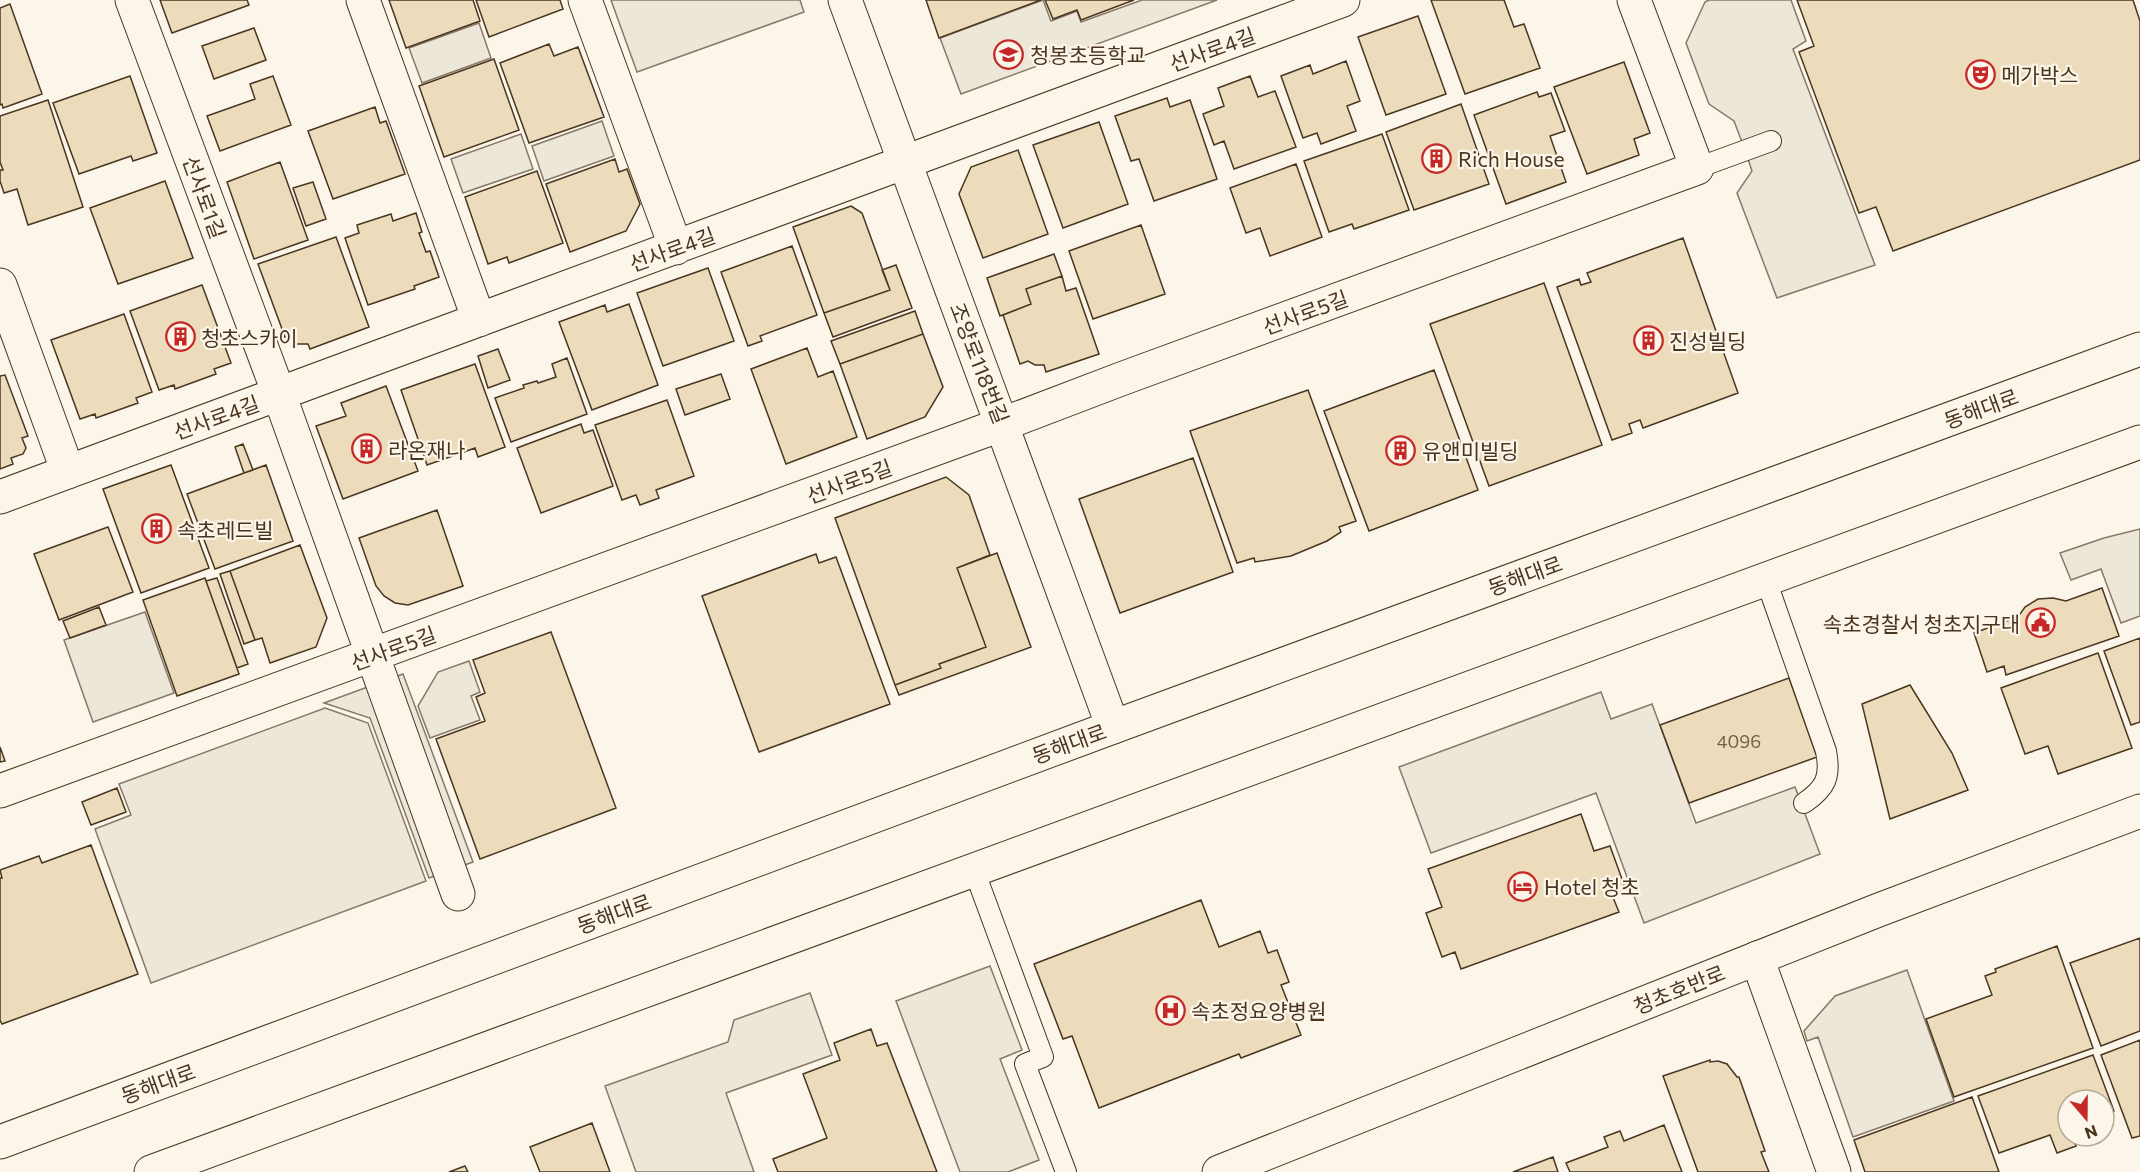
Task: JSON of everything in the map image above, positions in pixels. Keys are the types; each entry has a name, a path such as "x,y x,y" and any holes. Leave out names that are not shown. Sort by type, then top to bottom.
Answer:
{"street":[{"name":"선사로1길","path":"132,0 279,394 458,894"},
{"path":"363,0 479,320"},
{"path":"585,0 676,248"},
{"name":"조양로118번길","path":"845,0 1113,727"},
{"name":"선사로4길","path":"0,497 1343,0"},
{"path":"1634,0 1697,168"},
{"name":"선사로5길","path":"0,791 1697,168"},
{"path":"0,285 68,472"},
{"name":"동해대로","path":"0,1142 1113,727 2140,350"},
{"path":"151,1172 199,1164 974,870 2140,442"},
{"name":"청초호반로","path":"1219,1172 1757,958 2140,811"},
{"path":"1757,958 1834,1172"}],"lane":[{"path":"1697,168 1771,141"},
{"path":"1766,580 1826,751 1828,766 1826,778 1819,793 1804,803"},
{"path":"974,870 1043,1057 1025,1064 1066,1172"}],"shaded area":[{"path":"611,0 800,0 804,12 637,72"},
{"path":"1043,0 1051,21 1077,11 1081,22 1142,0 1217,0 961,94 940,38"},
{"path":"1709,0 1791,0 1806,41 1793,49 1875,265 1777,298 1737,193 1752,171 1745,150 1734,121 1709,104 1686,43 1705,2"},
{"path":"479,23 491,58 422,83 409,48"},
{"path":"602,121 614,156 544,181 532,146"},
{"path":"521,134 533,169 463,193 451,159"},
{"path":"2140,529 2140,616 2121,623 2101,569 2071,580 2060,553"},
{"path":"145,612 174,693 93,722 64,640"},
{"path":"469,661 480,692 471,696 480,720 430,738 418,706 438,672"},
{"path":"403,674 473,862 429,878 370,718 324,703"},
{"path":"1601,692 1611,719 1652,704 1696,823 1795,787 1820,854 1644,923 1596,793 1431,853 1399,767"},
{"path":"325,708 368,723 426,881 151,983 95,829 131,815 119,784"},
{"path":"990,966 1022,1050 1000,1059 1039,1160 1008,1172 960,1172 896,1001"},
{"path":"1907,970 1954,1101 1853,1137 1818,1037 1807,1041 1804,1031 1835,996"},
{"path":"810,993 832,1055 726,1093 754,1172 636,1172 605,1086 728,1042 734,1020"}],"building":[{"path":"160,0 247,0 249,5 172,33"},
{"path":"389,0 473,0 480,21 406,48"},
{"path":"476,0 560,0 563,9 489,37"},
{"path":"926,0 1041,0 939,38"},
{"path":"1045,0 1134,0 1081,20 1077,10 1053,19"},
{"path":"1431,0 1504,0 1514,27 1524,24 1540,68 1465,94"},
{"path":"1797,0 2133,0 2140,21 2140,160 1893,251 1876,207 1859,213 1799,52 1814,46"},
{"path":"10,4 42,94 3,108 2,104 0,105 0,8"},
{"path":"1418,16 1446,94 1386,115 1358,37"},
{"path":"254,28 266,60 214,79 202,46"},
{"path":"549,44 554,56 578,47 604,117 529,143 500,63"},
{"path":"494,59 519,130 444,157 419,86"},
{"path":"1346,61 1360,101 1347,106 1356,131 1321,144 1317,133 1303,138 1281,76 1310,65 1313,74"},
{"path":"1624,62 1650,133 1634,139 1639,155 1587,174 1554,87"},
{"path":"130,76 157,153 133,161 131,156 79,174 53,103"},
{"path":"273,76 291,125 220,151 207,116 255,99 250,84"},
{"path":"1250,76 1258,97 1275,91 1296,147 1234,169 1224,141 1214,145 1203,114 1224,106 1218,88"},
{"path":"1537,92 1539,97 1551,93 1565,131 1550,136 1566,182 1506,204 1474,115"},
{"path":"1167,98 1170,107 1190,100 1217,179 1154,201 1139,159 1131,161 1115,116"},
{"path":"48,100 83,207 28,225 17,189 4,193 0,181 0,170 3,170 0,162 0,116"},
{"name":"Rich House","path":"1461,104 1489,184 1414,210 1386,132"},
{"path":"375,107 380,123 386,121 405,174 333,199 308,131"},
{"path":"1099,122 1128,204 1063,228 1033,145"},
{"path":"1382,134 1409,210 1354,229 1352,224 1329,232 1304,161"},
{"path":"1018,150 1048,234 983,258 959,194 971,167"},
{"path":"615,159 619,172 627,169 640,204 626,231 570,252 546,184"},
{"path":"280,162 308,240 254,259 227,182"},
{"path":"1296,164 1322,237 1270,256 1260,228 1246,233 1230,188"},
{"path":"537,171 563,243 509,263 507,257 488,264 465,197"},
{"path":"165,181 193,258 118,284 90,208"},
{"path":"313,182 326,219 306,226 293,188"},
{"path":"851,206 862,213 890,290 824,313 793,227"},
{"path":"416,213 422,232 419,233 426,252 430,251 439,277 414,286 415,289 368,305 345,238 359,233 357,225 391,214 393,221"},
{"path":"1141,225 1165,294 1093,319 1069,251"},
{"path":"336,237 369,327 310,349 308,344 297,344 289,336 285,337 258,264"},
{"name":"진성빌딩","path":"1683,238 1738,393 1643,428 1640,420 1629,424 1632,433 1612,440 1557,287 1579,279 1581,285 1591,282 1587,273"},
{"path":"792,246 817,315 760,336 762,341 748,346 721,272"},
{"path":"1054,254 1062,276 1026,289 1031,304 1000,316 987,278"},
{"path":"896,265 912,308 833,337 824,313 890,290 882,270"},
{"path":"708,268 734,341 663,366 637,293"},
{"path":"1062,276 1066,291 1076,288 1099,354 1046,372 1044,365 1035,365 1028,361 1020,364 1003,315 1031,304 1026,289"},
{"path":"1544,283 1602,445 1489,486 1430,324"},
{"name":"청초스카이","path":"202,285 231,363 214,369 216,374 175,389 174,385 159,390 130,311"},
{"path":"629,304 658,385 592,410 559,322 605,305 607,312"},
{"path":"915,311 923,334 840,364 831,341"},
{"path":"124,314 152,392 136,398 138,403 96,418 95,414 80,419 51,340"},
{"path":"923,334 943,387 925,417 867,439 840,364"},
{"path":"807,348 818,377 833,371 857,437 786,464 751,369"},
{"path":"498,349 510,380 488,388 478,356"},
{"path":"567,358 587,414 511,442 495,398 524,388 523,385 556,377 552,364"},
{"path":"475,364 505,447 478,457 475,448 427,465 401,390"},
{"name":"유앤미빌딩","path":"1434,370 1478,490 1369,531 1324,411"},
{"path":"721,374 730,399 685,415 676,389"},
{"path":"5,375 28,436 22,438 26,448 23,454 11,458 13,464 0,469 0,376"},
{"name":"라온재나","path":"386,386 418,471 343,499 316,426 346,416 341,403"},
{"path":"1308,390 1356,521 1339,527 1341,532 1327,541 1291,556 1255,562 1254,558 1237,563 1190,431"},
{"path":"667,400 694,476 656,490 659,498 640,505 636,495 622,500 595,425"},
{"path":"581,424 584,433 593,430 613,486 541,513 517,448"},
{"path":"243,444 253,470 244,473 235,447"},
{"path":"1193,458 1233,572 1120,613 1079,499"},
{"name":"속초레드빌","path":"171,465 209,568 141,593 103,489"},
{"path":"266,465 293,541 215,569 187,494"},
{"path":"946,477 969,495 990,555 957,568 986,647 939,664 941,668 895,685 835,518"},
{"path":"437,510 463,586 408,605 395,603 384,596 376,586 359,538"},
{"path":"108,527 133,592 59,620 34,554"},
{"path":"300,545 327,618 316,647 270,663 262,638 255,640 230,571"},
{"path":"997,553 1031,647 899,695 895,685 941,668 939,664 986,647 957,568"},
{"path":"816,554 819,563 836,557 890,704 759,752 702,596"},
{"path":"230,571 255,640 244,644 220,574"},
{"path":"205,578 239,674 177,696 143,600"},
{"path":"217,578 248,664 237,668 206,581"},
{"path":"2102,588 2119,636 2006,675 2004,666 1987,672 1974,633 2018,617 2025,607 2038,599 2053,598 2066,601"},
{"path":"99,607 106,625 70,638 63,621"},
{"path":"551,632 616,808 480,859 436,739 485,721 476,697 485,693 473,660"},
{"path":"2140,638 2140,722 2131,725 2104,651"},
{"path":"2098,653 2132,748 2058,774 2048,746 2025,754 2001,688"},
{"path":"1789,678 1817,757 1689,803 1660,725"},
{"path":"1910,685 1952,753 1968,790 1890,819 1862,704"},
{"path":"0,747 5,761 0,762"},
{"path":"117,788 126,812 91,825 82,802"},
{"path":"1581,814 1594,851 1610,846 1626,890 1612,895 1619,912 1461,969 1455,952 1442,957 1426,913 1442,907 1428,869"},
{"path":"91,845 138,974 2,1024 0,1020 0,878 2,878 0,870 39,856 42,863"},
{"path":"1201,900 1219,947 1260,931 1268,953 1277,950 1289,982 1281,985 1301,1035 1241,1058 1239,1054 1099,1108 1072,1036 1063,1039 1034,964"},
{"path":"2140,938 2140,1031 2101,1046 2070,963"},
{"path":"2057,946 2093,1048 1954,1097 1926,1019 1992,995 1985,976 1996,972 1995,969"},
{"path":"871,1029 877,1046 887,1043 937,1172 778,1172 773,1159 827,1138 803,1074 840,1060 834,1043"},
{"path":"2140,1040 2140,1136 2132,1138 2116,1095 2116,1088 2113,1088 2101,1055"},
{"path":"2093,1055 2105,1088 2056,1088 2056,1148 2071,1148 2057,1153 2050,1135 1999,1153 1978,1096"},
{"path":"1710,1060 1710,1062 1718,1061 1727,1064 1739,1077 1765,1151 1761,1152 1769,1172 1698,1172 1663,1076"},
{"path":"1972,1097 1999,1172 1865,1172 1854,1140"},
{"path":"592,1123 610,1172 540,1172 530,1147"},
{"path":"1664,1125 1682,1172 1570,1172 1566,1163 1608,1147 1604,1137 1620,1131 1624,1141"},
{"path":"1553,1157 1558,1172 1513,1172"},
{"path":"465,1166 468,1172 449,1172"}],"place":[{"name":"청봉초등학교","path":"1009,54"},
{"name":"메가박스","path":"1980,74"},
{"name":"Rich House","path":"1437,158"},
{"name":"청초스카이","path":"180,337"},
{"name":"진성빌딩","path":"1648,340"},
{"name":"라온재나","path":"367,449"},
{"name":"유앤미빌딩","path":"1401,450"},
{"name":"속초레드빌","path":"156,529"},
{"name":"속초경찰서 청초지구대","path":"2041,623"},
{"name":"Hotel 청초","path":"1523,886"},
{"name":"속초정요양병원","path":"1170,1010"}]}
